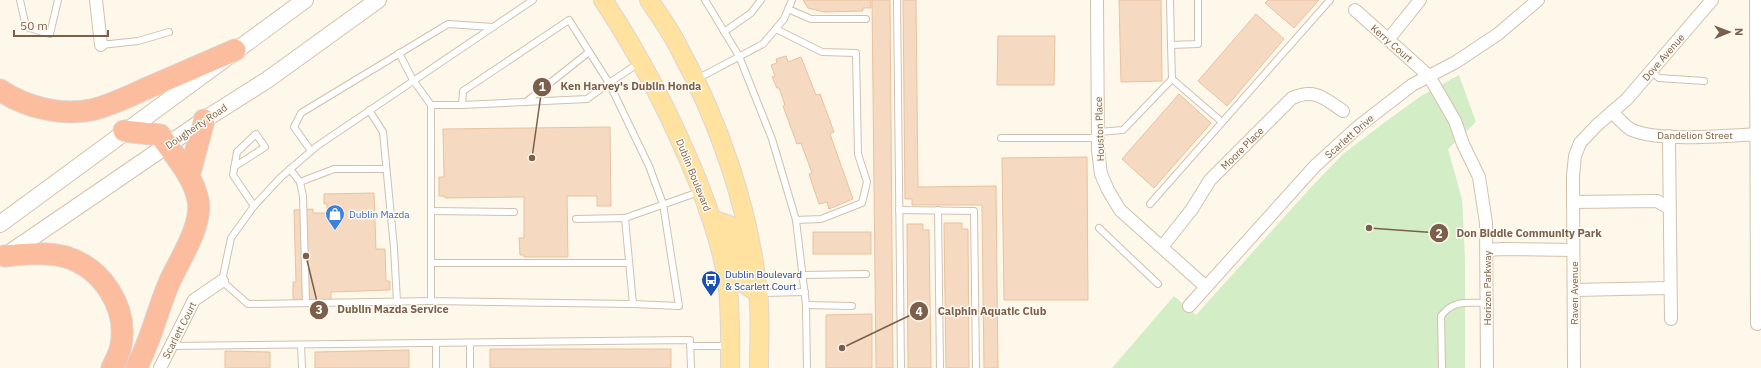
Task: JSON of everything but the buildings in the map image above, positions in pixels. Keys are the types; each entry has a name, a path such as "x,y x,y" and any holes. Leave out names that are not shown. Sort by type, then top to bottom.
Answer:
{"highway":[{"path":"0,90 21,101 48,110 69,112 91,110 113,103 235,50"},
{"path":"189,176 204,120"},
{"path":"124,131 160,135 189,176 198,201 197,221 169,284 146,349 136,368"},
{"path":"8,255 43,254 66,257 84,265 102,279 115,299 121,321 121,345 112,368"}],"main road":[{"path":"0,224 124,131 305,0"},
{"name":"Dougherty Road","path":"8,255 204,120 267,80 378,0"},
{"name":"Dublin Boulevard","path":"603,0 621,27 660,97 688,158 712,219 727,280 730,368"},
{"path":"649,0 678,45 695,80 713,118 735,181 746,223 758,293 759,368"},
{"path":"712,219 729,225 743,283 758,293"}],"street":[{"path":"96,0 95,3 101,45"},
{"name":"Houston Place","path":"1097,0 1098,135 1102,174 1108,190 1120,210 1206,287"},
{"path":"1388,40 1420,0"},
{"name":"Scarlett Drive","path":"1189,306 1315,166 1359,126 1412,85 1456,62 1498,34 1538,0"},
{"name":"Dove Avenue","path":"1612,112 1627,99 1712,0"},
{"path":"1756,0 1759,134 1759,261 1757,324"},
{"name":"Kerry Court","path":"1355,10 1429,76"},
{"name":"Horizon Parkway","path":"1429,76 1455,121 1463,144 1479,177 1486,223 1487,368"},
{"name":"Moore Place","path":"1162,247 1192,209 1210,180 1292,98 1302,93 1320,95 1343,111"},
{"name":"Dandelion Street","path":"1612,112 1629,128 1645,134 1669,136 1759,134"},
{"name":"Raven Avenue","path":"1574,368 1573,176 1575,156 1580,143 1612,112"},
{"path":"1669,136 1669,288 1671,319"},
{"path":"1573,202 1657,201 1669,208"},
{"path":"1487,250 1573,250"},
{"name":"Scarlett Court","path":"160,368 194,300 222,281"},
{"path":"1574,290 1669,288"}],"lane":[{"path":"20,0 26,27 50,34 58,0"},
{"path":"462,105 463,91 569,20 609,83 649,166 663,204 679,306 431,301 248,304 222,281 231,238 254,206 290,169 311,151 369,110 533,0"},
{"path":"705,0 739,56 772,139 796,220 806,305 807,368"},
{"path":"724,32 751,13 761,0"},
{"path":"695,80 763,44 784,19 792,0"},
{"path":"897,0 901,368"},
{"path":"1001,138 1098,135 1123,130 1172,79 1170,0"},
{"path":"1171,45 1198,44 1198,0"},
{"path":"1150,204 1330,0"},
{"path":"788,9 811,19 866,19"},
{"path":"311,151 294,127 300,114 448,24 493,27"},
{"path":"776,28 822,52 856,53 858,154 867,182 862,203 821,219 796,220"},
{"path":"101,45 138,41 169,32"},
{"path":"526,102 589,52"},
{"path":"399,53 414,80 431,105 431,301"},
{"path":"431,105 587,99 641,62"},
{"path":"1651,71 1659,78 1704,81"},
{"path":"1172,79 1222,122"},
{"path":"369,110 383,132 394,248 396,302"},
{"path":"234,167 265,146 256,134 237,152 234,167 233,175 254,206"},
{"path":"290,169 300,182 303,196 306,303"},
{"path":"300,182 334,169 386,169"},
{"path":"576,219 625,218 701,191"},
{"path":"899,210 974,211 976,368"},
{"path":"938,210 940,368"},
{"path":"431,211 514,212"},
{"path":"625,218 633,304"},
{"path":"1099,228 1158,284"},
{"path":"431,263 629,263"},
{"path":"803,274 866,274"},
{"path":"758,293 804,292"},
{"path":"1442,368 1441,316 1446,310 1457,303 1487,303"},
{"path":"806,305 852,306"},
{"path":"171,346 690,340 691,368"},
{"path":"470,343 470,368"},
{"path":"436,344 436,368"},
{"path":"301,345 302,368"},
{"path":"690,346 730,346"}],"green space":[{"path":"1459,75 1476,122 1448,149 1462,199 1465,258 1465,368 1112,368 1174,296 1196,315 1313,185 1343,154 1421,96"}],"place":[{"name":"Ken Harvey's Dublin Honda","path":"532,158"},
{"name":"Don Biddle Community Park","path":"1369,228"},
{"name":"Dublin Mazda","path":"335,231"},
{"name":"Dublin Mazda Service","path":"306,256"},
{"name":"Dublin Boulevard & Scarlett Court","path":"711,297"},
{"name":"Calphin Aquatic Club","path":"842,348"}]}
